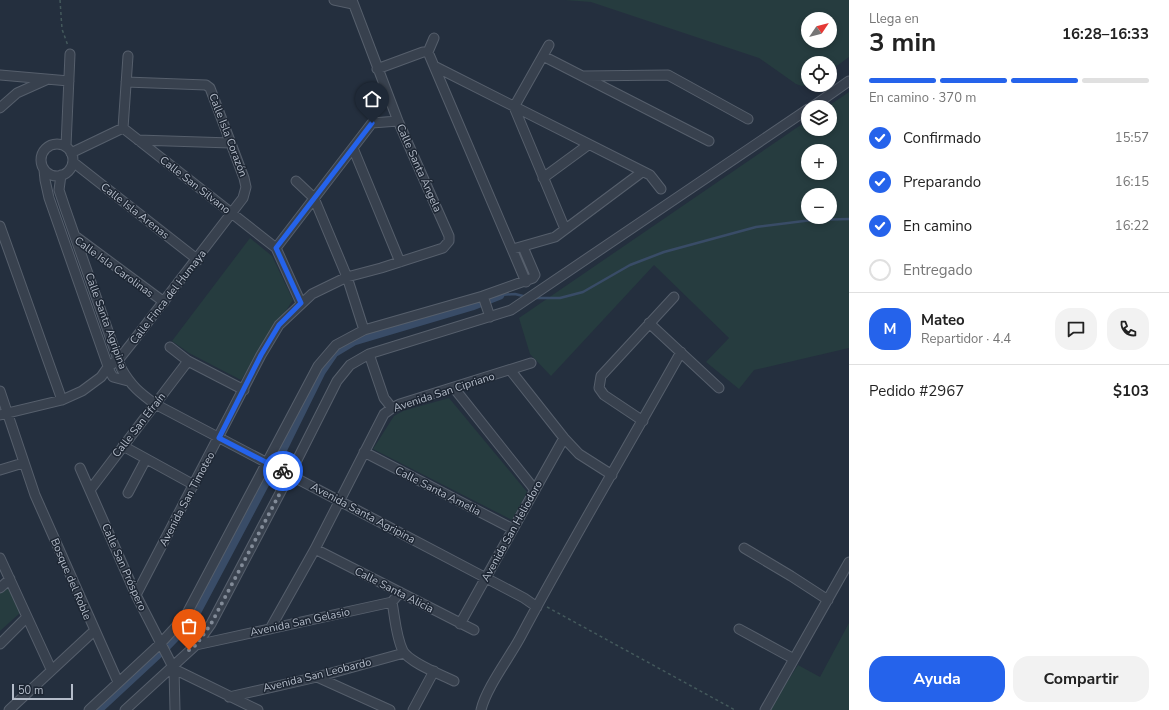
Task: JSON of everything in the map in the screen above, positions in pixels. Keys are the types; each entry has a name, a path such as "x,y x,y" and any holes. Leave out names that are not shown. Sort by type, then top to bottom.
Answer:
{"street":[{"path":"334,0 352,2"},
{"name":"Calle Santa Ángela","path":"352,2 398,121 449,236 447,244 443,248 435,250"},
{"path":"434,38 428,52 526,282"},
{"path":"514,107 549,45"},
{"path":"377,69 423,52 428,52"},
{"path":"70,54 70,154 69,170 61,175 52,175 44,170 41,157 45,149 52,144 57,144 70,154"},
{"path":"70,154 123,128 128,56"},
{"path":"543,56 709,141"},
{"path":"434,66 642,172 653,178 661,189"},
{"path":"0,75 69,81"},
{"path":"581,76 668,75 748,119"},
{"path":"0,108 16,93 47,79"},
{"path":"822,100 849,81"},
{"name":"Calle Isla Corazón","path":"126,82 206,85 210,88 246,187 243,198 232,215"},
{"path":"514,107 565,229"},
{"path":"125,710 171,665 196,645 211,624 287,473 342,373 355,361 369,354 511,310 801,115"},
{"path":"276,248 372,123 398,121"},
{"name":"Calle San Silvano","path":"123,128 276,248 301,303"},
{"path":"138,140 231,143"},
{"path":"544,178 588,145"},
{"path":"353,148 400,262"},
{"name":"Calle Isla Arenas","path":"70,154 198,260"},
{"name":"Calle Santa Agripina","path":"44,170 46,187 108,367 113,376 128,381"},
{"path":"513,249 555,237 642,172"},
{"name":"Calle Santa Agripina","path":"61,175 59,190 74,236 128,381"},
{"path":"296,181 314,198 347,277 364,330"},
{"name":"Calle Finca del Humaya","path":"4,414 62,400 82,391 101,377 108,367 119,359 232,215"},
{"path":"0,226 62,400"},
{"name":"Calle Isla Carolinas","path":"64,237 74,236 164,302"},
{"path":"89,710 118,682 161,646 185,617 270,464 318,366 336,345 364,330 483,296 526,282 533,278 534,275 523,247"},
{"name":"Avenida San Timoteo","path":"136,595 279,325 301,303 321,289 347,277 400,262 435,250"},
{"path":"483,296 490,316"},
{"path":"643,421 604,395 599,388 601,376 674,297"},
{"path":"649,323 719,388"},
{"path":"170,347 188,361 244,390"},
{"path":"481,710 485,698 518,643 537,605 612,476 681,352"},
{"path":"369,354 384,398 392,408"},
{"name":"Calle San Efraín","path":"90,490 188,361"},
{"name":"Avenida San Cipriano","path":"270,629 314,549 381,419 392,408 400,404 531,363"},
{"path":"511,370 564,438 579,454 612,476"},
{"path":"101,377 113,376"},
{"name":"Avenida Santa Agripina","path":"128,381 136,390 155,404 537,605"},
{"path":"454,388 535,490"},
{"name":"Bosque del Roble","path":"0,391 4,414 35,495 94,631 51,669 9,710"},
{"name":"Avenida San Heliodoro","path":"460,624 564,438"},
{"path":"123,446 194,485"},
{"name":"Calle Santa Amelia","path":"364,452 513,530"},
{"path":"128,493 146,459"},
{"path":"0,470 23,463"},
{"name":"Calle San Próspero","path":"80,468 136,595 171,665"},
{"path":"744,548 828,600"},
{"name":"Calle Santa Alicia","path":"314,549 474,630"},
{"path":"0,558 51,669"},
{"path":"765,710 849,562"},
{"path":"0,588 10,579"},
{"path":"400,592 392,602 400,641 404,652 411,659 454,681"},
{"name":"Avenida San Gelasio","path":"196,645 392,602"},
{"path":"0,644 27,617"},
{"path":"739,629 794,659"},
{"path":"94,631 118,682"},
{"name":"Avenida San Leobardo","path":"229,697 317,677 404,652"},
{"path":"171,665 229,697 258,710"},
{"path":"171,665 175,710"},
{"path":"413,710 434,671"},
{"path":"317,677 390,710"}],"path":[{"path":"60,0 62,29 70,54"},
{"path":"537,605 547,607 735,710"}],"green space":[{"path":"565,0 849,0 849,57 837,66 837,56 801,56 801,86 796,84 759,58 591,2"},
{"path":"849,92 849,348 754,370 739,389 706,362 729,338 654,265 551,376 530,354 519,318 801,125 801,136 837,136 837,100"},
{"path":"250,238 272,256 293,300 241,380 189,353 172,341"},
{"path":"449,398 527,492 512,520 373,449 394,416 403,411"},
{"path":"9,585 21,612 0,631 0,593"},
{"path":"849,623 849,710 769,710 798,665 820,677"}],"waterway":[{"path":"534,298 560,298 583,292 630,265 664,252 756,227 812,220 849,219"},
{"path":"500,295 515,294 527,297"},
{"path":"98,710 167,646 193,619 279,457 321,372 334,353 354,341 472,306 500,295"}],"way so far":[{"path":"189,650 196,645 211,624 290,474 283,471"}],"route":[{"path":"283,471 219,438 261,355 279,325 301,303 276,248 372,123"}]}
